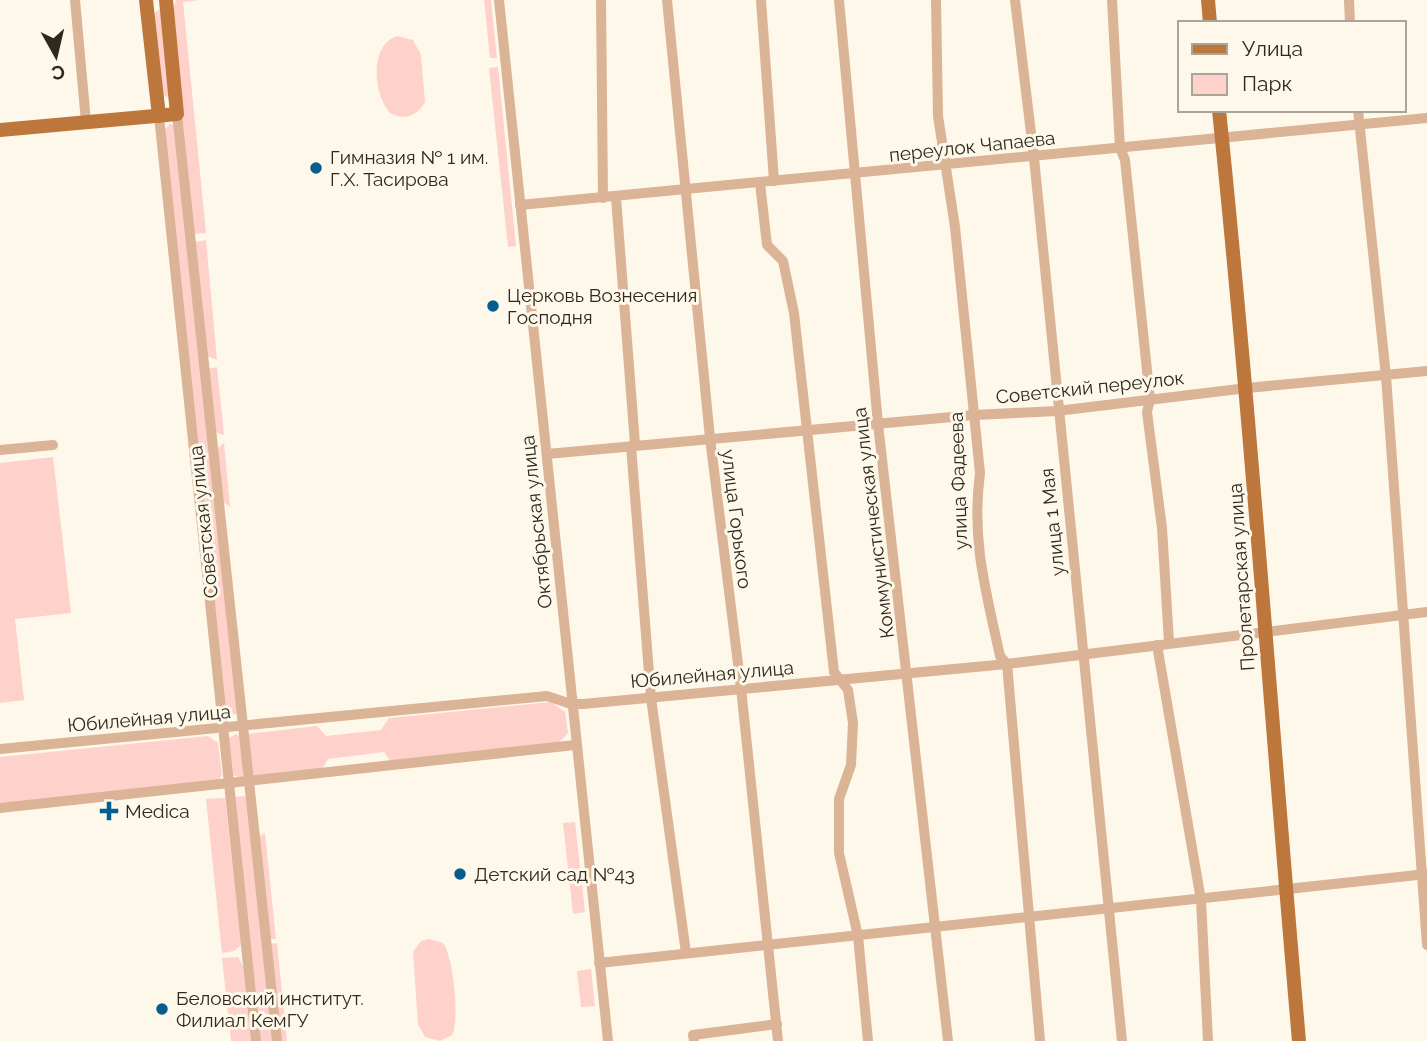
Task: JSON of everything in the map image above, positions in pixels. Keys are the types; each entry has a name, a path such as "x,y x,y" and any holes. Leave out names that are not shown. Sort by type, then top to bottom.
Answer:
{"main road":[{"name":"Советская улица","path":"146,0 159,116"},
{"name":"Советская улица","path":"166,0 177,114"},
{"path":"1208,0 1210,21"},
{"name":"Пролетарская улица","path":"1219,112 1247,388 1264,631 1299,1041"},
{"path":"0,130 177,114"}],"street":[{"path":"75,0 86,122"},
{"name":"Октябрьская улица","path":"499,0 608,1041"},
{"path":"601,0 603,198"},
{"name":"улица Горького","path":"667,0 710,438 741,688 778,1041"},
{"path":"761,0 774,181"},
{"name":"Коммунистическая улица","path":"839,0 878,424 909,673 948,1041"},
{"name":"улица Фадеева","path":"936,0 938,116 955,227 979,472 974,512 980,561 1000,656 1007,664 1040,1041"},
{"name":"улица 1 Мая","path":"1015,0 1034,158 1057,411 1122,1041"},
{"path":"1112,0 1120,148 1125,160 1150,399 1147,412 1162,528 1163,644 1201,901 1208,1041"},
{"path":"1349,0 1350,21"},
{"path":"1358,112 1386,376 1424,874 1427,945"},
{"name":"Советская улица","path":"177,114 277,1041"},
{"name":"Советская улица","path":"159,116 256,1041"},
{"name":"переулок Чапаева","path":"520,205 1034,158 1427,118"},
{"path":"760,183 767,245 783,261 794,313 834,671 848,690 853,723 851,765 839,799 839,853 858,936 868,1041"},
{"path":"616,198 651,698 686,953"},
{"name":"Советский переулок","path":"547,454 974,415 1057,411 1247,388 1427,371"},
{"path":"0,450 53,445"},
{"name":"Юбилейная улица","path":"0,749 547,696 571,704 841,680 1007,664 1427,612"},
{"path":"0,808 575,745"},
{"path":"599,963 1201,901 1424,874"},
{"path":"694,1041 693,1035 777,1024"}],"green space":[{"path":"176,0 200,0 183,2 206,233 194,234 172,11"},
{"path":"484,0 491,0 497,58 490,58"},
{"path":"161,8 171,94 168,97 162,95 154,14"},
{"path":"397,36 413,40 421,55 425,102 418,111 406,117 390,113 384,105 377,83 378,59 382,49 388,41"},
{"path":"498,67 516,246 508,247 489,68"},
{"path":"170,124 175,125 237,714 227,715 164,130"},
{"path":"206,240 217,360 207,356 195,242"},
{"path":"217,367 224,435 215,432 208,369"},
{"path":"224,443 230,507 222,501 217,449"},
{"path":"53,457 71,613 15,619 24,700 0,703 0,463"},
{"path":"551,702 565,712 568,733 557,744 391,762 384,752 328,759 322,769 252,777 248,734 317,726 326,736 381,730 389,718"},
{"path":"236,734 240,737 244,773 241,778 233,775 229,738"},
{"path":"208,736 218,743 222,775 218,781 0,805 0,757"},
{"path":"246,796 274,1041 261,1041 234,797"},
{"path":"225,798 241,945 234,951 222,953 206,799"},
{"path":"575,822 585,912 573,914 563,823"},
{"path":"265,833 276,939 269,939 256,839"},
{"path":"429,939 443,943 447,950 454,988 454,1028 452,1035 440,1041 425,1037 418,1024 413,952 421,941"},
{"path":"277,943 287,1041 279,1041 270,944"},
{"path":"238,957 243,966 251,1041 231,1041 222,958"},
{"path":"591,969 595,1006 581,1007 577,971"}],"place":[{"name":"Гимназия № 1 им. Г.Х. Тасирова","path":"316,168"},
{"name":"Церковь Вознесения Господня","path":"493,306"},
{"name":"Mеdica","path":"109,811"},
{"name":"Детский сад №43","path":"460,874"},
{"name":"Беловский институт. Филиал КемГУ","path":"162,1009"}]}
